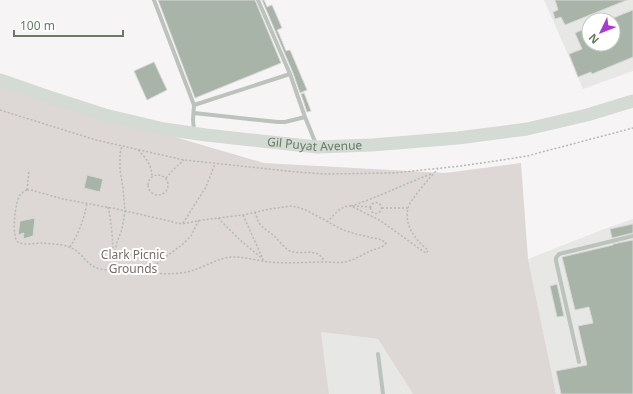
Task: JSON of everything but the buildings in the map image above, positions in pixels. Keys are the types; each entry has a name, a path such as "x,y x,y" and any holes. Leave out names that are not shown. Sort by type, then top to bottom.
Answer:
{"main road":[{"name":"Gil Puyat Avenue","path":"0,80 104,114 164,129 290,145 317,146 372,145 458,138 527,129 587,115 633,101"}],"lane":[{"path":"154,0 194,105 194,134"},
{"path":"258,0 290,74 317,146"},
{"path":"194,105 290,74"},
{"path":"194,113 278,122 285,122 305,117"},
{"path":"579,362 556,256 633,236"},
{"path":"378,354 383,394"}],"path":[{"path":"0,110 85,137 184,160 325,174 393,173 438,169 502,160 527,156 633,128"},
{"path":"113,259 122,229 125,211 120,170 120,153 122,146"},
{"path":"137,150 144,156 150,165 152,177 148,183 148,186 151,191 157,195 166,190 168,184 166,178 160,175 152,177"},
{"path":"166,178 184,160"},
{"path":"183,224 206,187 215,164"},
{"path":"351,206 381,221 427,253 428,250 413,235 409,226 408,208 413,198 438,169"},
{"path":"27,190 29,170"},
{"path":"351,206 433,174"},
{"path":"27,190 125,211 183,224 199,220 243,215 283,206 291,206 306,210 343,230 382,240 386,243 383,247 372,250 345,262 282,263 232,257 221,259 191,271 175,274 135,270 103,270 93,267 70,247 42,243 23,243 17,241 14,234 17,204 20,194 27,190"},
{"path":"371,207 376,202 380,204 382,208"},
{"path":"70,247 84,220 87,203"},
{"path":"108,207 114,271"},
{"path":"327,222 344,207 371,207"},
{"path":"371,207 376,213 382,208 408,208"},
{"path":"255,212 262,227 273,234 288,250 300,253 316,253 322,256 325,262"},
{"path":"243,215 265,262"},
{"path":"218,218 240,240 263,259"},
{"path":"146,272 183,244 190,236 199,220"}],"shaded area":[{"path":"544,0 633,0 633,71 583,89"},
{"path":"633,219 633,394 556,394 528,259"},
{"path":"321,332 378,339 413,394 329,394"}],"green space":[{"name":"Clark Picnic Grounds","path":"0,86 264,163 445,173 521,163 528,259 556,394 413,394 378,339 321,332 329,394 0,394"}]}
